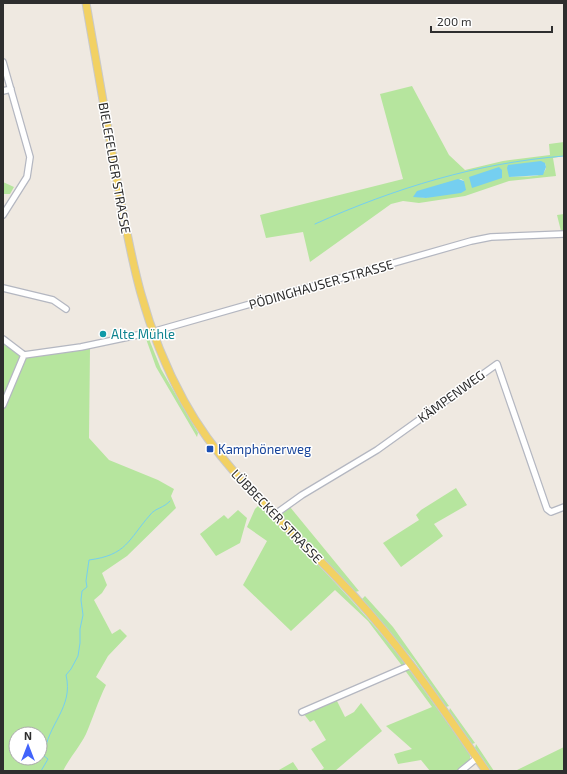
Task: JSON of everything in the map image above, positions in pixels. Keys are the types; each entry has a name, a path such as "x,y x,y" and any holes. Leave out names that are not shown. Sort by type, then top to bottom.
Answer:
{"main road":[{"name":"BIELEFELDER STRASSE","path":"86,3 132,259 152,332"},
{"name":"LÜBBECKER STRASSE","path":"152,332 184,400 205,434 245,485 353,595 411,665 486,771"}],"street":[{"path":"3,62 30,157 27,177 3,215"},
{"path":"3,92 11,89"},
{"name":"PÖDINGHAUSER STRASSE","path":"24,355 81,347 152,332 471,241 492,237 564,234"},
{"path":"3,288 53,300 66,309"},
{"path":"3,339 24,355 3,405"},
{"name":"KÄMPENWEG","path":"274,515 302,495 377,450 496,364 547,509 551,512 564,507"},
{"path":"302,712 411,665"},
{"path":"461,771 477,758"}],"green space":[{"path":"412,86 449,155 465,170 503,161 550,155 549,144 564,142 564,156 553,158 556,176 509,181 465,196 419,203 403,201 391,204 310,262 303,232 266,238 260,215 403,179 380,94","holes":["545,163 546,169 539,175 509,177","461,179 464,181 426,198 414,196"]},
{"path":"3,182 14,187 10,194 3,194"},
{"path":"564,214 564,231 561,231 557,215"},
{"path":"145,336 149,339 161,369 198,433 197,437 156,367"},
{"path":"3,341 26,356 35,357 90,348 89,438 109,460 158,480 174,489 171,496 176,508 127,556 102,573 107,585 102,593 94,600 112,634 120,629 127,636 108,656 96,677 106,685 86,734 63,771 3,771"},
{"path":"456,488 467,505 434,524 443,536 401,567 383,543 419,520 416,515 421,510"},
{"path":"259,505 316,562 370,621 405,663 403,667 368,621 335,590 291,631 243,585 267,541 247,527 255,509"},
{"path":"290,507 359,591 355,592 281,515"},
{"path":"238,510 247,518 240,543 216,556 200,534 224,515 228,519"},
{"path":"365,596 393,627 449,706 446,707 415,662 362,599"},
{"path":"408,668 470,754 470,761 458,771 430,771 421,760 398,764 394,754 412,749 386,726 432,707 404,669"},
{"path":"336,699 345,717 354,712 361,703 382,731 335,771 320,771 324,768 311,749 326,740 314,720 310,722 303,713"},
{"path":"450,708 475,743 472,744 449,711"},
{"path":"476,744 494,771 491,771 475,748"},
{"path":"564,747 564,771 515,771"},
{"path":"293,762 299,771 269,771 279,770"}],"water":[{"path":"541,161 545,163 546,167 543,175 509,177 507,168 508,165"},
{"path":"499,167 502,170 502,178 472,188 469,177"},
{"path":"458,179 464,181 466,190 461,193 426,198 413,197 417,191"}],"waterway":[{"path":"315,224 375,199 437,179 468,171 532,159 564,156"},
{"path":"41,771 48,759 44,756 46,745 66,697 66,675 78,656 80,629 83,615 81,600 82,591 87,587 86,581 89,560 102,558 126,545 152,513 170,501"}],"place":[{"name":"Alte Mühle","path":"103,334"},
{"name":"Kamphönerweg","path":"210,449"}]}
